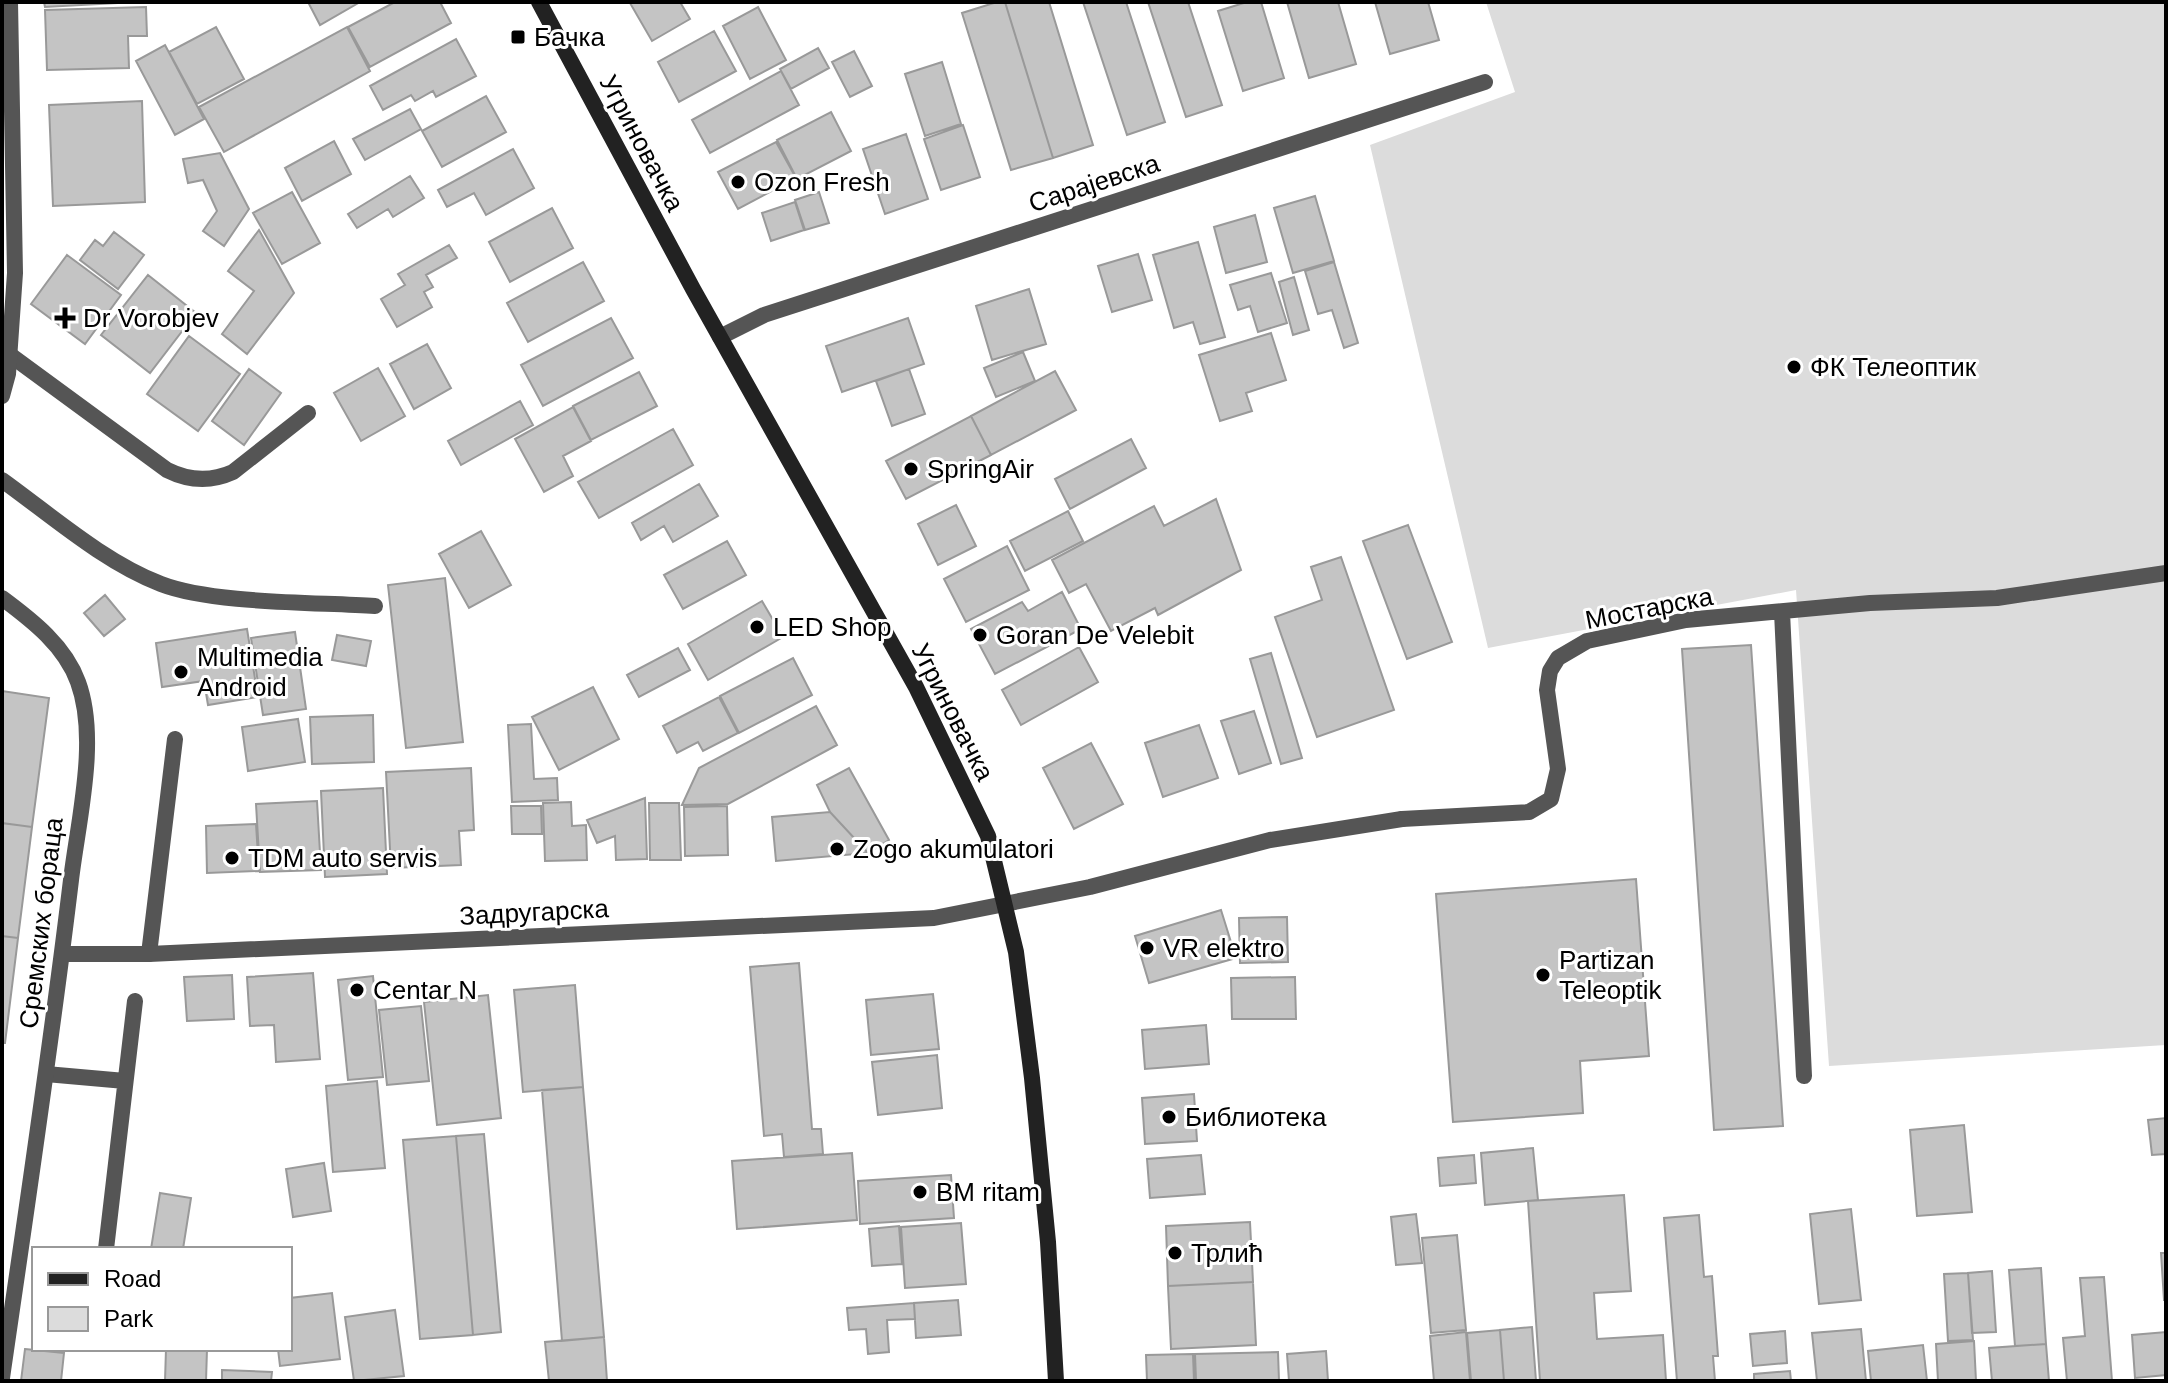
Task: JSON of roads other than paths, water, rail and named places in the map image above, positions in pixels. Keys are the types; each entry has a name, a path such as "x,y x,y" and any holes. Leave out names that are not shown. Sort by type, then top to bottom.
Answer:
{"main road":[{"name":"Угриновачка","path":"539,2 720,337 928,710 988,836 1007,906 1033,1093 1048,1242 1056,1381"}],"street":[{"path":"2,396 15,273 10,2"},
{"name":"Сарајевска","path":"720,337 764,315 1485,82"},
{"path":"6,352 167,470 189,479 222,477 233,472 308,413"},
{"path":"2,480 128,569 165,586 208,595 375,606"},
{"name":"Мостарска","path":"1007,906 1270,840 1402,819 1529,812 1543,807 1556,787 1558,769 1547,690 1550,671 1558,658 1587,641 1686,620 1870,603 1997,598 2166,573"},
{"name":"Сремских бораца","path":"2,598 53,641 66,659 78,682 87,740 62,954 2,1378"},
{"path":"1782,612 1804,1076"},
{"path":"149,954 175,739"},
{"name":"Задругарска","path":"62,954 149,954 934,918 1007,906"},
{"path":"106,1247 135,1001"},
{"path":"46,1074 125,1081"}],"place":[{"name":"Бачка","path":"518,37"},
{"name":"Ozon Fresh","path":"738,182"},
{"name":"Dr Vorobjev","path":"65,318"},
{"name":"ФК Телеоптик","path":"1794,367"},
{"name":"SpringAir","path":"911,469"},
{"name":"LED Shop","path":"757,627"},
{"name":"Goran De Velebit","path":"980,635"},
{"name":"Multimedia Android","path":"181,672"},
{"name":"Zogo akumulatori","path":"837,849"},
{"name":"TDM auto servis","path":"232,858"},
{"name":"VR elektro","path":"1147,948"},
{"name":"Partizan Teleoptik","path":"1543,975"},
{"name":"Centar N","path":"357,990"},
{"name":"Библиотека","path":"1169,1117"},
{"name":"BM ritam","path":"920,1192"},
{"name":"Трлић","path":"1175,1253"}]}
